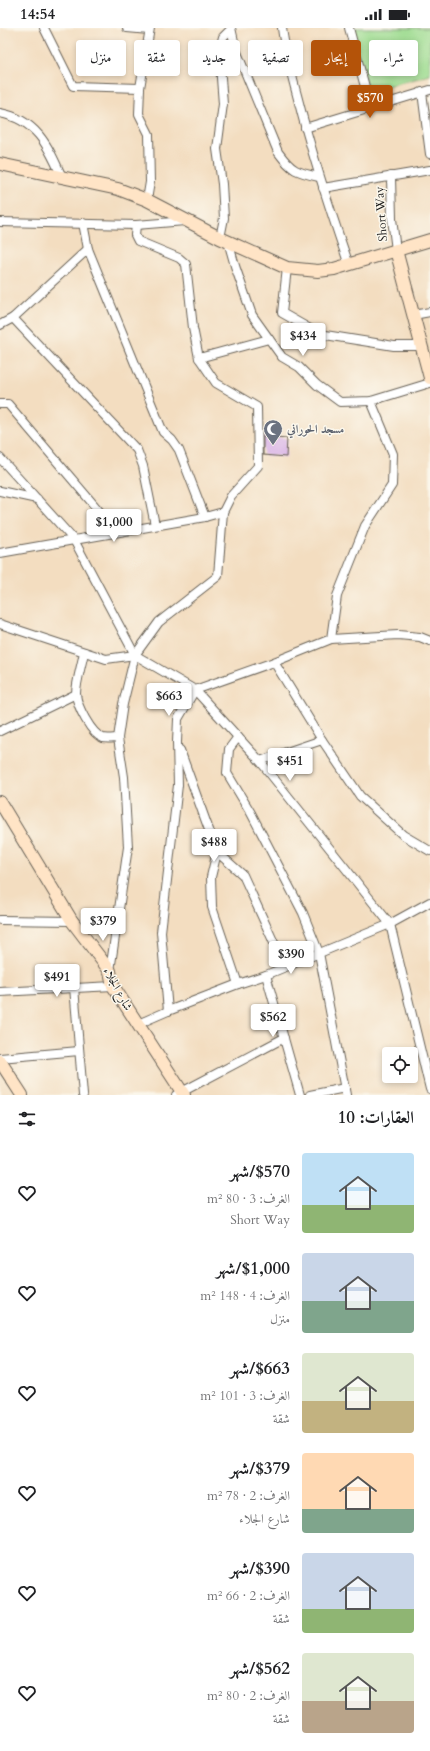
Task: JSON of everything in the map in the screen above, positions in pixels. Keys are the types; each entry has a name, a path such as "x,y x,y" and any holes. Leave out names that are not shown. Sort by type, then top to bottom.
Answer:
{"main road":[{"path":"0,164 118,189 148,200 224,240 287,268 318,271 349,265 430,240"},
{"path":"396,250 421,346 427,360 430,378"},
{"name":"شارع الجلاء","path":"0,802 72,921 110,971 114,986 180,1094"},
{"path":"0,1059 22,1095"}],"street":[{"path":"44,28 73,86 140,88"},
{"path":"127,28 149,29 140,88 139,114 149,134 150,182 148,200"},
{"path":"231,28 236,50 278,152 287,164 294,170 319,176"},
{"path":"231,28 222,37 220,52 223,104 217,149 222,184 224,240 252,315 282,357 299,367 317,385 340,402 371,401 430,383"},
{"path":"282,28 284,47 305,128 319,176 349,265"},
{"path":"349,28 371,109"},
{"path":"305,128 426,91 430,154"},
{"path":"0,113 21,120 38,133 50,150 62,176"},
{"path":"323,188 430,170"},
{"name":"Short Way","path":"391,176 392,219 396,250"},
{"path":"0,222 136,224 187,221"},
{"path":"83,223 88,249 163,432 172,440 179,450 205,517"},
{"path":"110,971 128,846 124,777 118,738 123,704 135,656 159,622 218,576 222,512 231,496 258,466 257,408 216,383 199,358 193,328 186,264 179,258 138,240 135,235 136,224"},
{"path":"0,325 13,318 88,249"},
{"path":"287,268 282,313 319,334 394,346 421,346"},
{"path":"413,315 430,312"},
{"path":"13,318 137,450 143,466 155,525"},
{"path":"199,358 269,339"},
{"path":"331,639 337,596 365,526 392,486 393,454 371,401"},
{"path":"0,404 8,404 117,532"},
{"path":"0,458 74,540 135,656 195,690 260,761 390,924 430,1089"},
{"path":"0,491 37,499"},
{"path":"0,553 205,517 222,512"},
{"path":"0,624 106,659 135,656"},
{"path":"168,1011 161,932 178,784 178,719 195,690 274,662 331,639 398,635 420,636 430,641"},
{"path":"84,652 76,694 84,717 93,730 102,738 118,738"},
{"path":"274,662 322,740 360,796 403,835 430,851"},
{"path":"0,731 76,694"},
{"path":"238,737 228,749 227,773 252,813 296,900 319,953 345,1092 310,1095"},
{"path":"260,761 322,740"},
{"path":"177,742 217,852 243,875 285,967"},
{"path":"217,852 211,877 212,907 238,984"},
{"path":"138,1024 238,984 266,975 390,924 430,902"},
{"path":"0,920 72,921"},
{"path":"266,975 300,1095"},
{"path":"0,992 114,986"},
{"path":"74,987 83,1095"},
{"path":"180,1094 284,1038"},
{"path":"0,1059 79,1051"}],"green space":[{"path":"351,28 430,28 430,75 368,91 361,65 361,40 354,40"}],"building":[{"name":"مسجد الحوراني","path":"263,436 287,438 286,457 263,455"}],"place":[{"name":"مسجد الحوراني","path":"273,446"}]}
